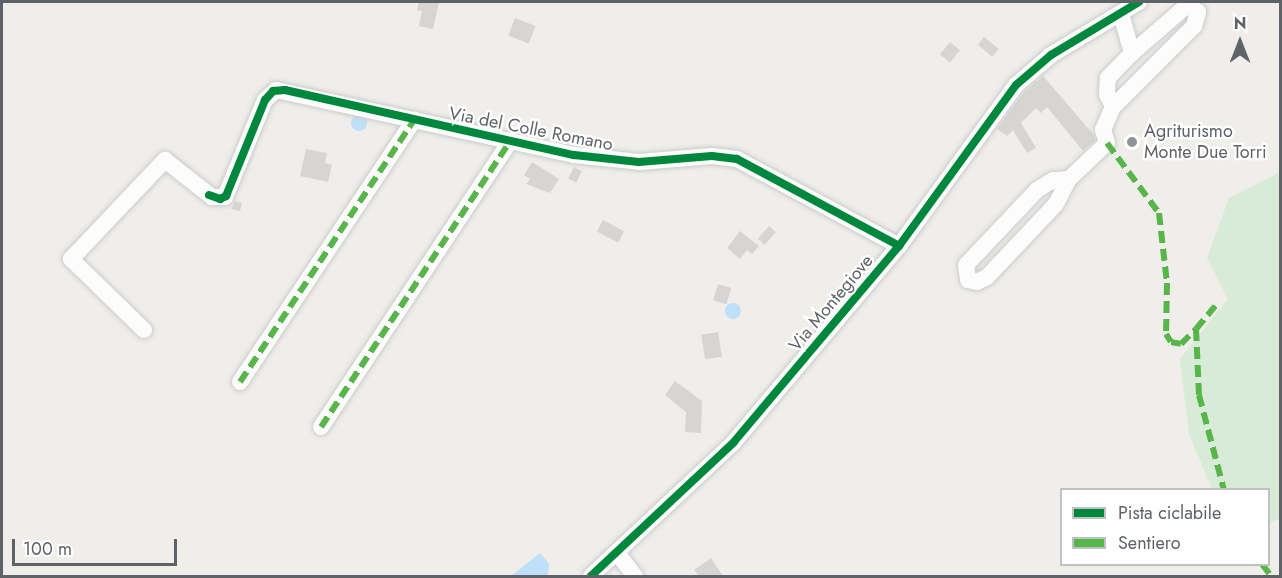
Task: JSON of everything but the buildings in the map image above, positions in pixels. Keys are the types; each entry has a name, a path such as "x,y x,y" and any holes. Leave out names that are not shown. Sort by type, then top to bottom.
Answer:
{"street":[{"name":"Via Montegiove","path":"591,576 733,443 899,246 1016,84 1051,55 1139,2"},
{"path":"1070,179 1053,180 1038,190 966,265 968,280 976,282 987,277 1056,204 1070,179 1107,143 1103,130 1113,107 1194,26 1198,12 1190,7 1184,8 1132,53 1108,78 1107,93 1113,107"},
{"path":"1121,14 1132,53"},
{"name":"Via del Colle Romano","path":"144,330 71,259 165,160 209,195 220,199 227,194 265,100 276,90 509,143 620,161 712,156 737,159 899,246"},
{"path":"240,382 414,120"},
{"name":"Via del Colle Romano","path":"321,427 509,143"},
{"path":"616,553 635,576"}],"green space":[{"path":"1280,172 1280,518 1270,523 1270,488 1212,488 1189,434 1180,359 1228,299 1207,258 1229,198"}],"water":[{"path":"359,115 365,117 367,123 365,129 359,131 353,129 351,123 353,117"},
{"path":"733,303 741,311 733,319 725,311"},
{"path":"540,553 549,564 548,576 511,576"}],"marked path":[{"path":"240,382 414,120"},
{"path":"321,427 509,143"},
{"path":"1107,143 1159,213 1167,283 1166,334 1171,342 1181,344 1196,329 1199,395 1223,488"},
{"path":"1196,329 1219,302"},
{"path":"1264,566 1271,576"}],"cycle path":[{"path":"591,576 733,443 899,246 1016,85 1051,55 1139,2"},
{"path":"209,195 220,199 226,196 265,100 273,91 285,90 574,155 639,162 712,156 737,159 899,246"}],"place":[{"name":"Agriturismo Monte Due Torri","path":"1132,142"}]}
